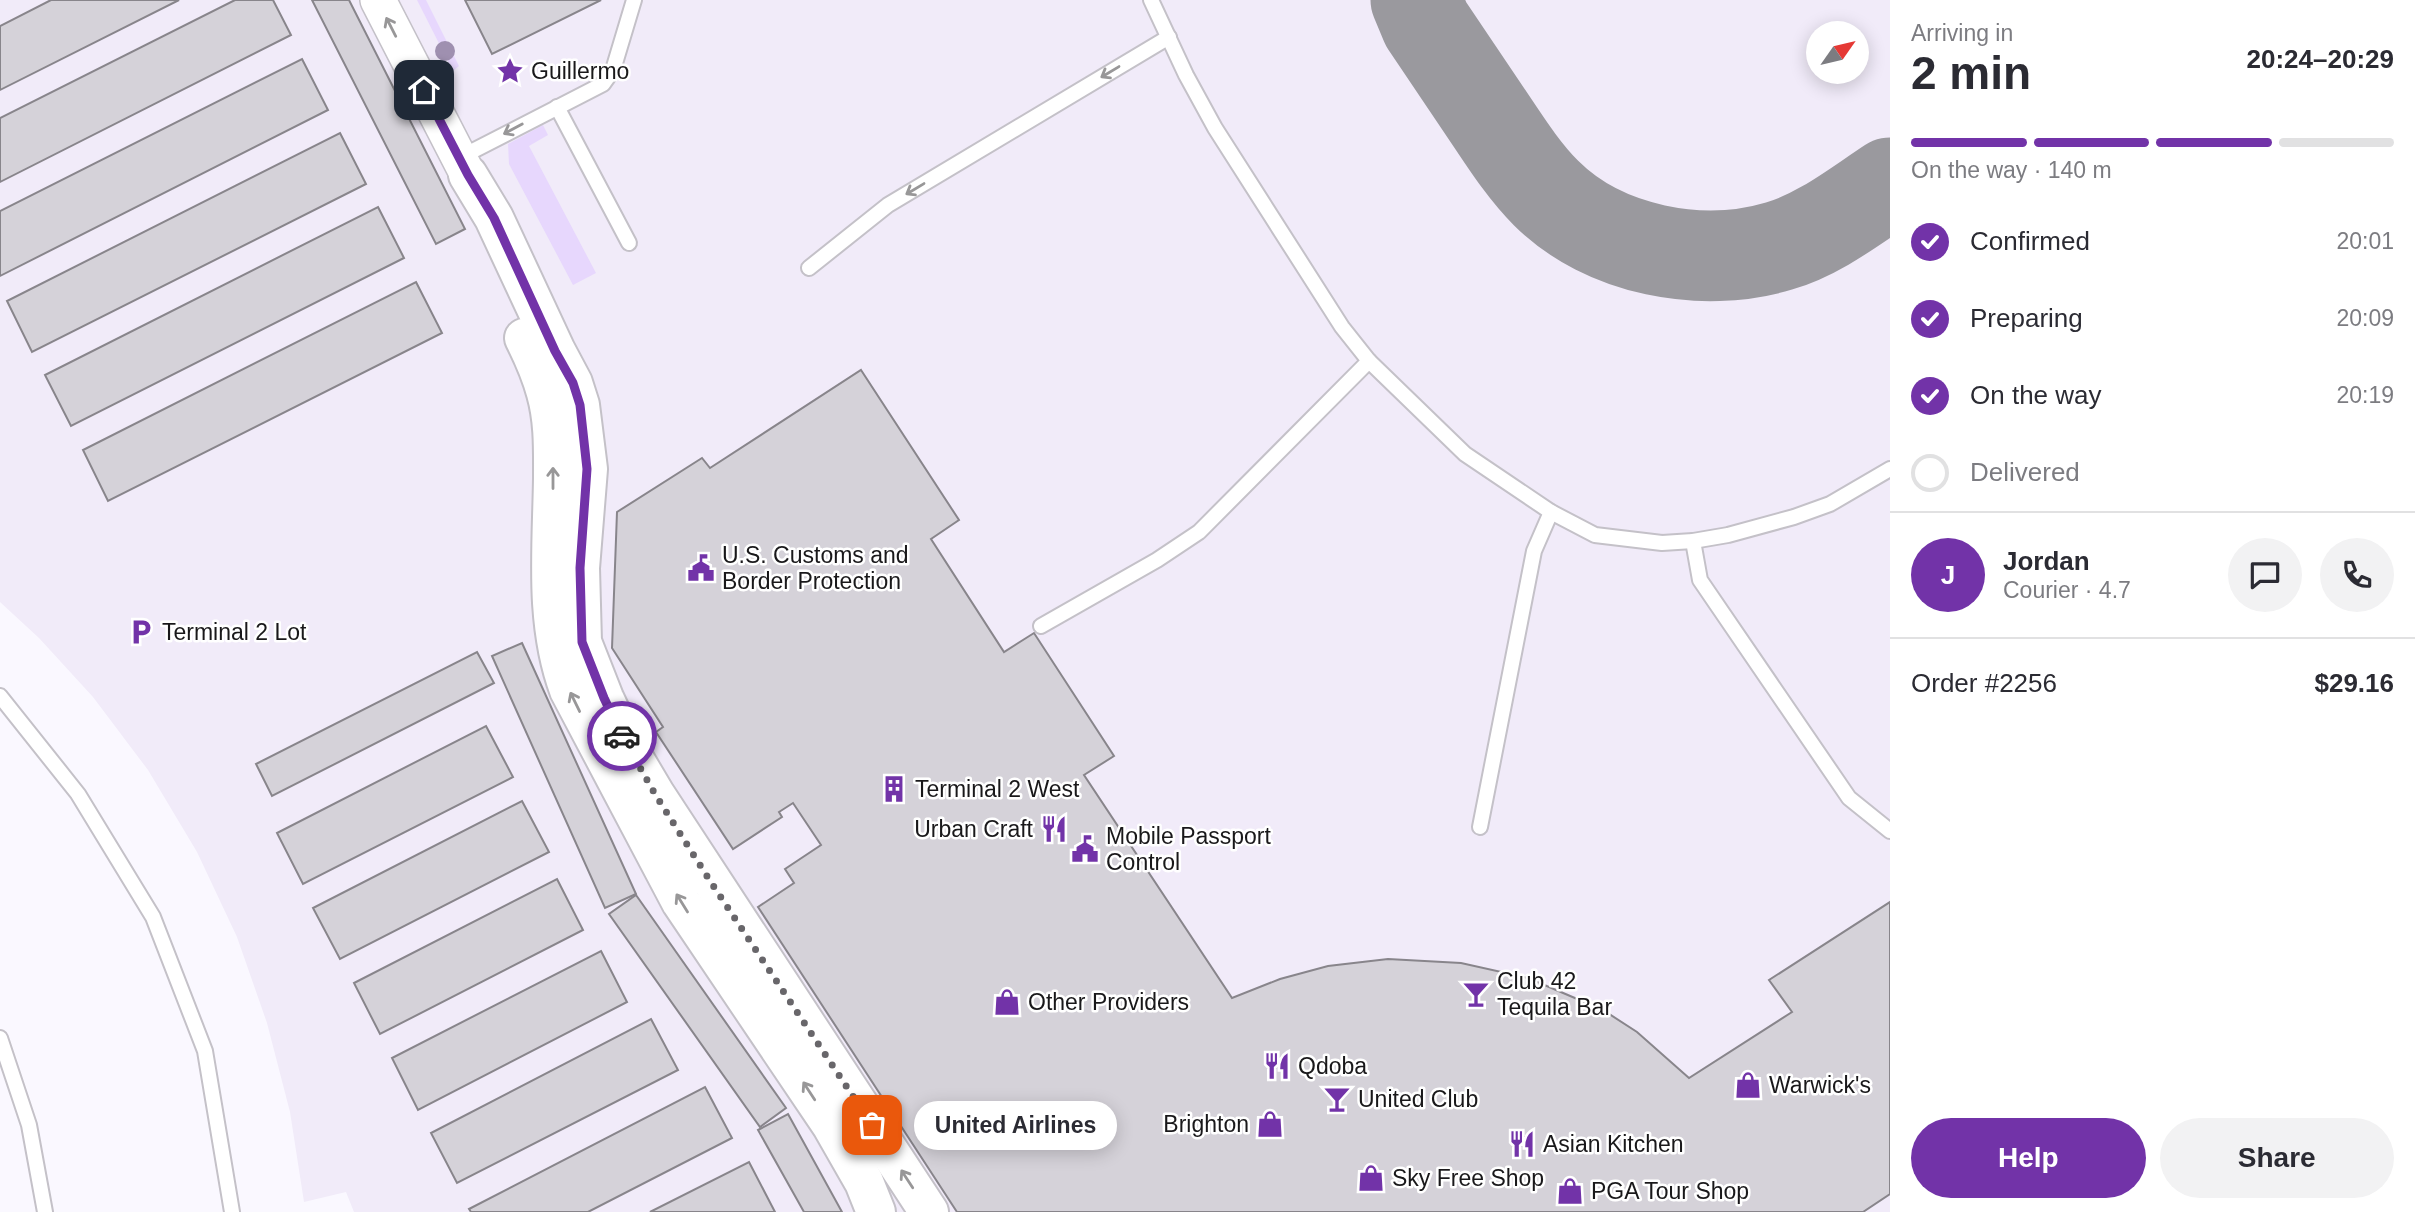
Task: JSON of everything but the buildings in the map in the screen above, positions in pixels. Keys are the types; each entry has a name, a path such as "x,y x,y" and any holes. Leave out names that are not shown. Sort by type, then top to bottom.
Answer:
{"main road":[{"path":"463,167 498,282 536,364 550,411 553,440 551,538 554,628 561,669 569,690 681,902 786,1055 846,1149 876,1212"},
{"path":"463,167 494,218 555,351 573,383 580,405 587,469 580,568 582,642 604,698 626,744 655,794 929,1212"}],"street":[{"path":"378,0 463,167"}],"lane":[{"path":"463,167 556,107 603,84 613,70 634,0"},
{"path":"1151,0 1186,75 1215,128 1342,327 1369,361 1465,454 1551,512 1595,535 1662,543 1693,541 1728,535 1830,504 1890,469"},
{"path":"809,268 888,205 1169,37"},
{"path":"556,107 629,243"},
{"path":"1041,626 1157,560 1199,532 1369,361"},
{"path":"1480,827 1534,551 1551,512"},
{"path":"1693,541 1700,580 1849,798 1890,831"},
{"path":"0,696 78,794 153,917 205,1051 233,1212"},
{"path":"0,1038 29,1125 45,1212"}],"shaded area":[{"path":"0,0 1890,0 1890,1212 354,1212 346,1192 304,1202 290,1112 267,1023 237,937 197,852 148,770 93,697 39,638 0,602"},
{"path":"417,0 426,0 459,66 453,71"},
{"path":"543,125 548,135 529,146 596,273 573,285 509,164 508,144"}],"taxiway":[{"path":"1416,0 1426,24 1532,177 1570,213 1596,229 1625,241 1655,250 1687,255 1749,253 1779,246 1809,234 1837,219 1890,183"}],"way so far":[{"path":"622,736 712,884 872,1125"}],"place":[{"name":"Guillermo","path":"510,71"},
{"name":"U.S. Customs and Border Protection","path":"701,568"},
{"name":"Terminal 2 Lot","path":"141,632"},
{"name":"Terminal 2 West","path":"894,789"},
{"name":"Urban Craft","path":"1054,829"},
{"name":"Mobile Passport Control","path":"1085,849"},
{"name":"Club 42 Tequila Bar","path":"1476,994"},
{"name":"Other Providers","path":"1007,1002"},
{"name":"Qdoba","path":"1277,1066"},
{"name":"Warwick's","path":"1748,1085"},
{"name":"United Club","path":"1337,1099"},
{"name":"Brighton","path":"1270,1124"},
{"name":"United Airlines","path":"872,1125"},
{"name":"Asian Kitchen","path":"1522,1144"},
{"name":"Sky Free Shop","path":"1371,1178"},
{"name":"PGA Tour Shop","path":"1570,1191"}],"route":[{"path":"424,90 468,175 494,218 555,351 573,383 580,405 587,469 580,568 582,642 622,736"}]}
